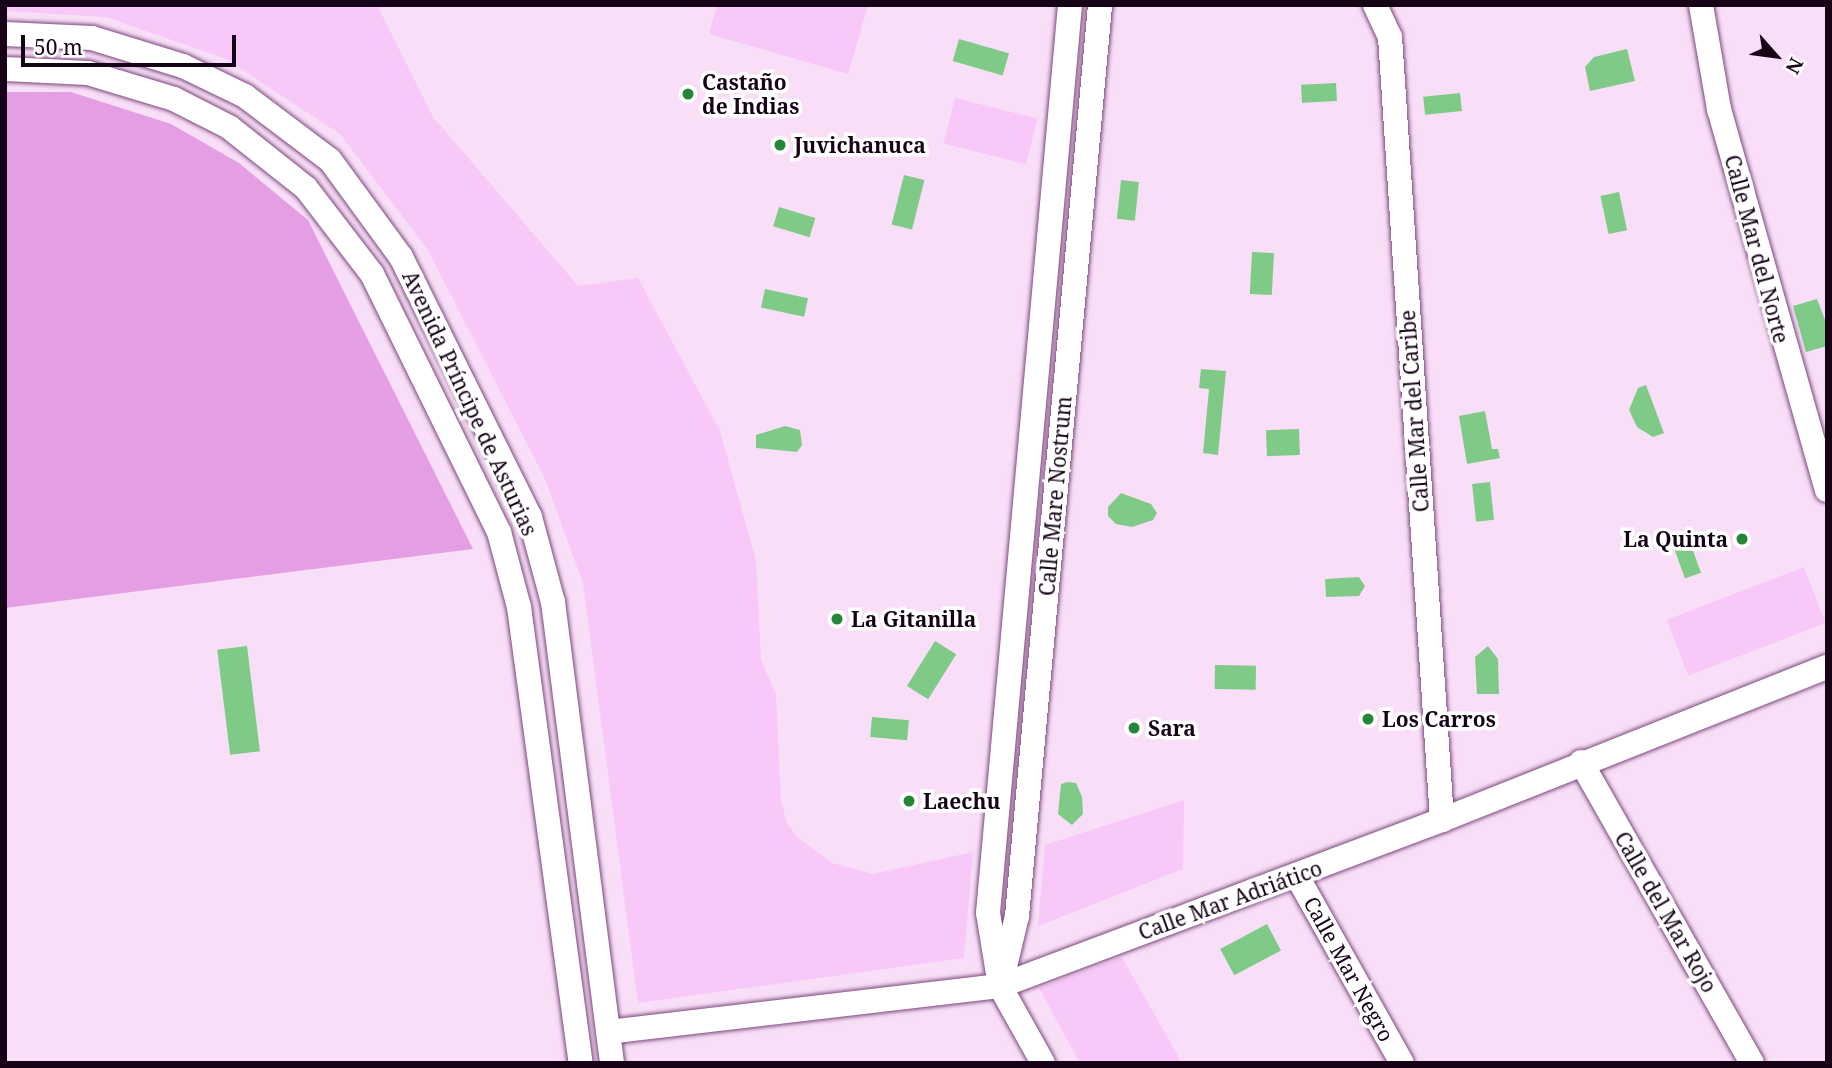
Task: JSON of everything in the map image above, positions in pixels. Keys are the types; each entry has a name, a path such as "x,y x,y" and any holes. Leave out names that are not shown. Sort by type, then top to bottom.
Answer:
{"street":[{"name":"Calle Mare Nostrum","path":"1043,1063 1000,986 988,913 1070,5"},
{"name":"Calle Mare Nostrum","path":"1000,986 1017,916 1100,5"},
{"name":"Calle Mar del Caribe","path":"1375,5 1390,37 1442,820"},
{"name":"Calle Mar del Norte","path":"1701,5 1719,110 1827,490"},
{"name":"Avenida Príncipe de Asturias","path":"5,34 92,38 183,66 245,96 330,160 401,257 530,517 553,602 612,1063"},
{"name":"Avenida Príncipe de Asturias","path":"5,69 88,73 174,99 229,127 306,188 372,274 499,532 519,607 581,1063"},
{"name":"Calle Mar Adriático","path":"608,1031 1000,986 1297,876 1827,667"},
{"name":"Calle del Mar Rojo","path":"1581,762 1752,1063"},
{"name":"Calle Mar Negro","path":"1297,876 1402,1063"}],"shaded area":[{"path":"5,5 377,5 433,117 578,286 638,278 720,431 756,561 761,660 776,694 781,801 787,823 797,837 832,863 873,874 973,852 964,958 638,1003 583,583 545,479 428,250 340,134 226,59 106,17 5,11"},
{"path":"717,5 868,5 848,74 709,34"},
{"path":"959,39 1009,53 1003,75 953,61"},
{"path":"1627,49 1635,81 1590,91 1585,67 1594,57"},
{"path":"1336,83 1337,101 1302,103 1301,85"},
{"path":"5,92 71,92 171,124 239,163 308,220 473,549 5,608"},
{"path":"1460,93 1462,111 1425,115 1423,97"},
{"path":"955,98 1037,119 1026,164 944,144"},
{"path":"904,175 924,180 912,230 892,224"},
{"path":"1121,180 1139,182 1135,221 1117,219"},
{"path":"1619,192 1627,230 1609,234 1600,196"},
{"path":"779,207 815,218 809,237 773,226"},
{"path":"1252,252 1274,253 1272,295 1250,294"},
{"path":"765,289 808,298 804,317 761,308"},
{"path":"1817,299 1827,325 1827,346 1806,352 1793,306"},
{"path":"1201,369 1226,371 1218,455 1203,453 1209,389 1199,388"},
{"path":"1646,385 1664,433 1653,437 1637,427 1629,410 1638,388"},
{"path":"1485,411 1492,449 1498,449 1500,458 1467,464 1459,416"},
{"path":"785,426 800,430 802,445 797,452 756,448 756,435"},
{"path":"1299,429 1300,455 1267,456 1266,430"},
{"path":"1490,482 1494,520 1476,522 1472,484"},
{"path":"1121,493 1151,504 1157,513 1153,520 1132,527 1116,524 1108,516 1108,507"},
{"path":"1688,537 1701,573 1685,579 1672,543"},
{"path":"1804,567 1826,623 1688,676 1667,620"},
{"path":"1359,577 1365,586 1359,596 1326,597 1325,579"},
{"path":"935,641 956,654 928,699 907,686"},
{"path":"247,646 260,751 230,755 217,650"},
{"path":"1488,646 1498,659 1499,694 1477,694 1475,657"},
{"path":"1215,665 1256,666 1256,690 1215,689"},
{"path":"872,717 909,720 907,740 870,737"},
{"path":"1076,783 1082,797 1083,814 1072,825 1058,814 1061,784"},
{"path":"1184,800 1183,869 1038,926 1045,845"},
{"path":"1267,924 1281,950 1234,975 1220,949"},
{"path":"1122,957 1182,1063 1080,1063 1039,988"}],"place":[{"name":"Castaño de Indias","path":"688,94"},
{"name":"Juvichanuca","path":"780,145"},
{"name":"La Quinta","path":"1742,539"},
{"name":"La Gitanilla","path":"837,619"},
{"name":"Los Carros","path":"1368,719"},
{"name":"Sara","path":"1134,728"},
{"name":"Laechu","path":"909,801"}]}
